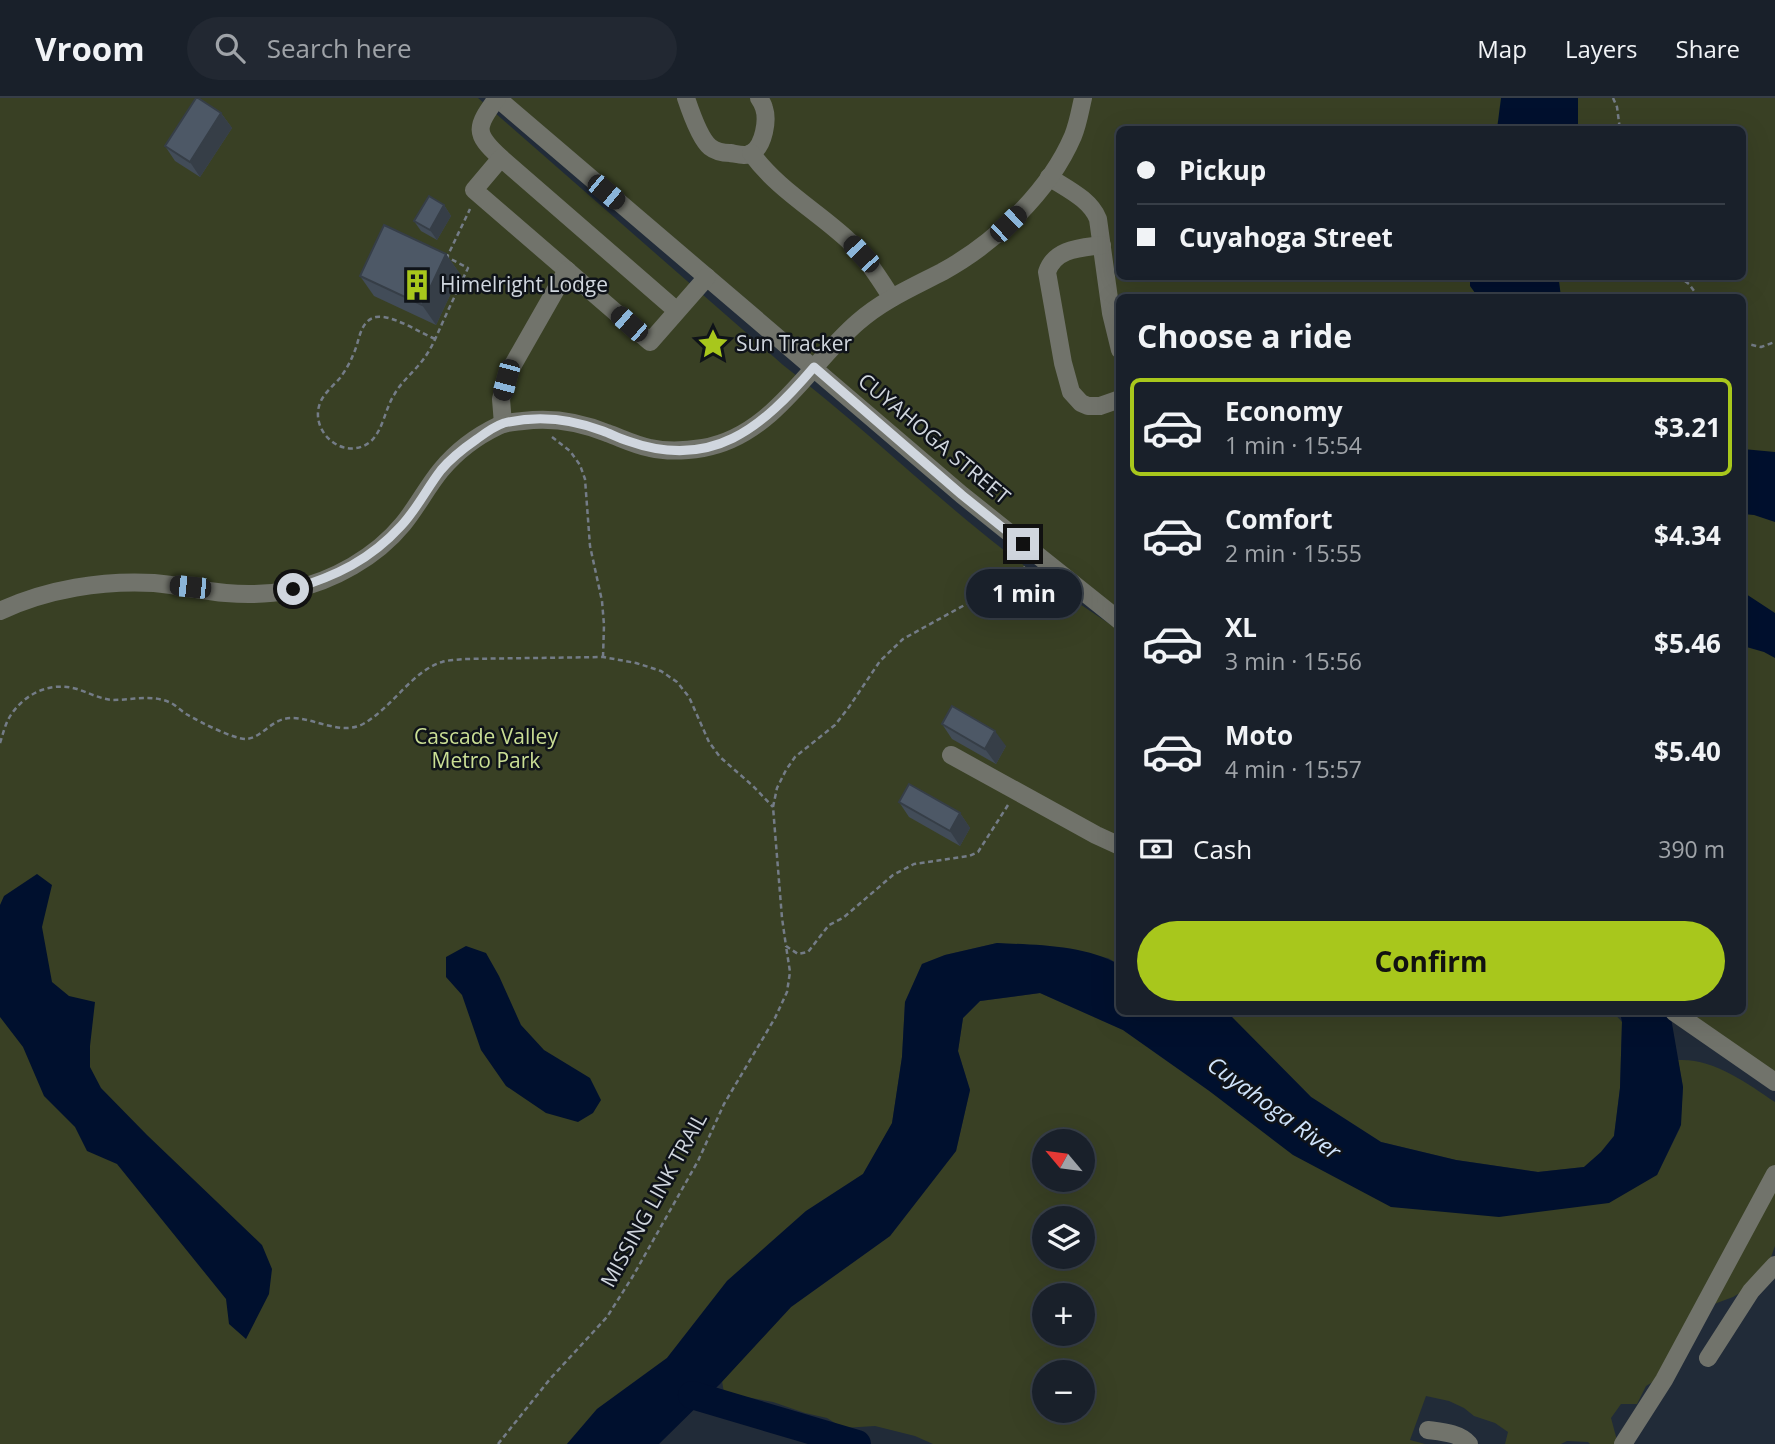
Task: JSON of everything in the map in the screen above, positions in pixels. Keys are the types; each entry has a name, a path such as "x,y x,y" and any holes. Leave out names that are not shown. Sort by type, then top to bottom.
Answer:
{"street":[{"path":"497,98 479,128 483,140 677,311"},
{"name":"CUYAHOGA STREET","path":"497,98 962,495 1116,618"},
{"path":"686,98 693,118 709,146 724,153 740,155 751,153 762,139 765,126 764,108 759,98"},
{"path":"0,611 52,593 105,584 156,583 228,593 258,594 293,589 327,579 350,567 386,541 402,525 442,470 461,451 484,433 503,424 560,419 652,449 681,451 729,441 755,426 779,407 857,323 892,298 972,254 1020,213 1049,177 1073,136 1083,98"},
{"path":"751,153 779,184 850,242 892,298"},
{"path":"502,158 474,190 650,342 706,277"},
{"path":"1049,177 1094,209 1098,219 1116,334"},
{"path":"1102,245 1066,252 1056,257 1047,272 1071,393 1088,406 1100,406 1116,400"},
{"path":"503,424 501,399 506,380 567,270"},
{"path":"951,755 1116,844"},
{"path":"1681,1016 1775,1082"},
{"path":"1623,1444 1664,1380 1775,1174"},
{"path":"1708,1358 1751,1291 1771,1275"},
{"path":"1429,1430 1464,1438 1469,1444"}],"path":[{"path":"1613,98 1619,126"},
{"path":"447,257 477,193"},
{"path":"435,339 388,317 367,320 348,366 321,401 318,420 321,431 328,440 347,448 361,447 372,440 395,392 429,352 468,268 439,254"},
{"path":"1684,280 1696,294"},
{"path":"1746,344 1760,347 1775,342"},
{"path":"534,420 570,451 583,472 590,545 602,601 604,625 600,657"},
{"path":"773,807 777,788 795,757 835,725 880,661 903,639 999,586 1039,557"},
{"path":"0,743 7,720 17,705 46,688 62,686 111,700 153,698 169,702 210,726 246,739 256,736 280,719 293,718 349,728 360,725 391,702 425,670 442,662 463,659 600,657 662,671 677,682 689,697 709,742 720,757 773,807"},
{"path":"786,946 798,954 808,952 829,925 843,918 893,874 915,864 969,856 978,852 1016,792"},
{"name":"MISSING LINK TRAIL","path":"498,1444 550,1379 607,1317 634,1276 698,1161 724,1104 775,1018 787,992 790,972 773,807"}],"green space":[{"name":"Cascade Valley Metro Park","path":"0,98 478,98 783,365 977,528 1033,572 1116,628 1116,963 1108,958 997,943 945,955 922,964 905,1002 902,1057 892,1124 863,1174 806,1211 727,1281 667,1358 597,1409 567,1444 0,1444"},
{"path":"510,98 1775,98 1775,1082 1678,1015 1746,1015 1746,294 1116,294 1116,618 881,424 836,376"},
{"path":"1040,993 1123,1030 1208,1090 1392,1207 1657,1175 1680,1128 1683,1087 1678,1060 1704,1063 1729,1073 1775,1102 1775,1246 1767,1268 1745,1290 1698,1310 1658,1379 1646,1386 1637,1404 1621,1404 1611,1418 1618,1444 1567,1441 1561,1444 1505,1444 1508,1432 1495,1423 1474,1416 1449,1401 1426,1396 1410,1440 1425,1444 933,1444 915,1436 875,1426 843,1428 827,1418 773,1402 724,1393 722,1381 791,1307 890,1236 956,1151 970,1090 958,1051 963,1018 980,1001"},
{"path":"1230,1015 1616,1015 1622,1022 1620,1088 1614,1136 1584,1167 1538,1172 1456,1160 1381,1142 1311,1097"}],"water":[{"path":"1501,98 1578,98 1578,126 1497,126"},
{"path":"1470,280 1559,280 1561,294 1476,294 1470,286"},
{"path":"1746,449 1775,452 1775,522 1746,514"},
{"path":"1746,594 1775,613 1775,658 1746,647"},
{"path":"37,874 52,885 42,927 52,982 69,996 95,1002 90,1067 101,1088 262,1245 272,1269 269,1294 246,1339 229,1324 226,1299 117,1164 87,1151 75,1127 44,1096 23,1047 0,1017 0,905 4,896"},
{"name":"Cuyahoga River","path":"997,943 1076,950 1106,958 1116,963 1116,1015 1230,1015 1311,1097 1381,1142 1456,1160 1538,1172 1584,1167 1614,1136 1620,1088 1621,1015 1671,1015 1683,1087 1681,1125 1657,1175 1609,1203 1499,1217 1391,1207 1293,1155 1123,1030 1040,993 980,1001 963,1018 958,1051 970,1090 956,1151 890,1236 791,1307 720,1384 659,1444 567,1444 597,1409 667,1358 727,1281 806,1211 863,1174 892,1123 902,1057 905,1002 922,964 945,955"},
{"path":"466,946 486,953 521,1025 544,1050 590,1078 601,1100 593,1113 578,1122 546,1113 506,1086 481,1050 462,995 446,977 446,957"}],"building":[{"path":"196,98 221,113 190,162 165,146"},
{"path":"429,196 444,205 430,230 414,221"},
{"path":"384,225 446,254 422,305 360,276"},
{"path":"952,706 995,731 985,749 942,724"},
{"path":"909,784 960,813 950,831 899,802"}],"waterway":[{"path":"692,1395 857,1444"}],"place":[{"name":"Himelright Lodge","path":"417,285"},
{"name":"Sun Tracker","path":"713,344"}],"route":[{"path":"293,589 327,579 370,554 402,525 442,470 461,451 484,433 503,424 560,419 604,431 652,449 681,451 707,447 729,441 755,426 779,407 814,367 1023,544"}]}
